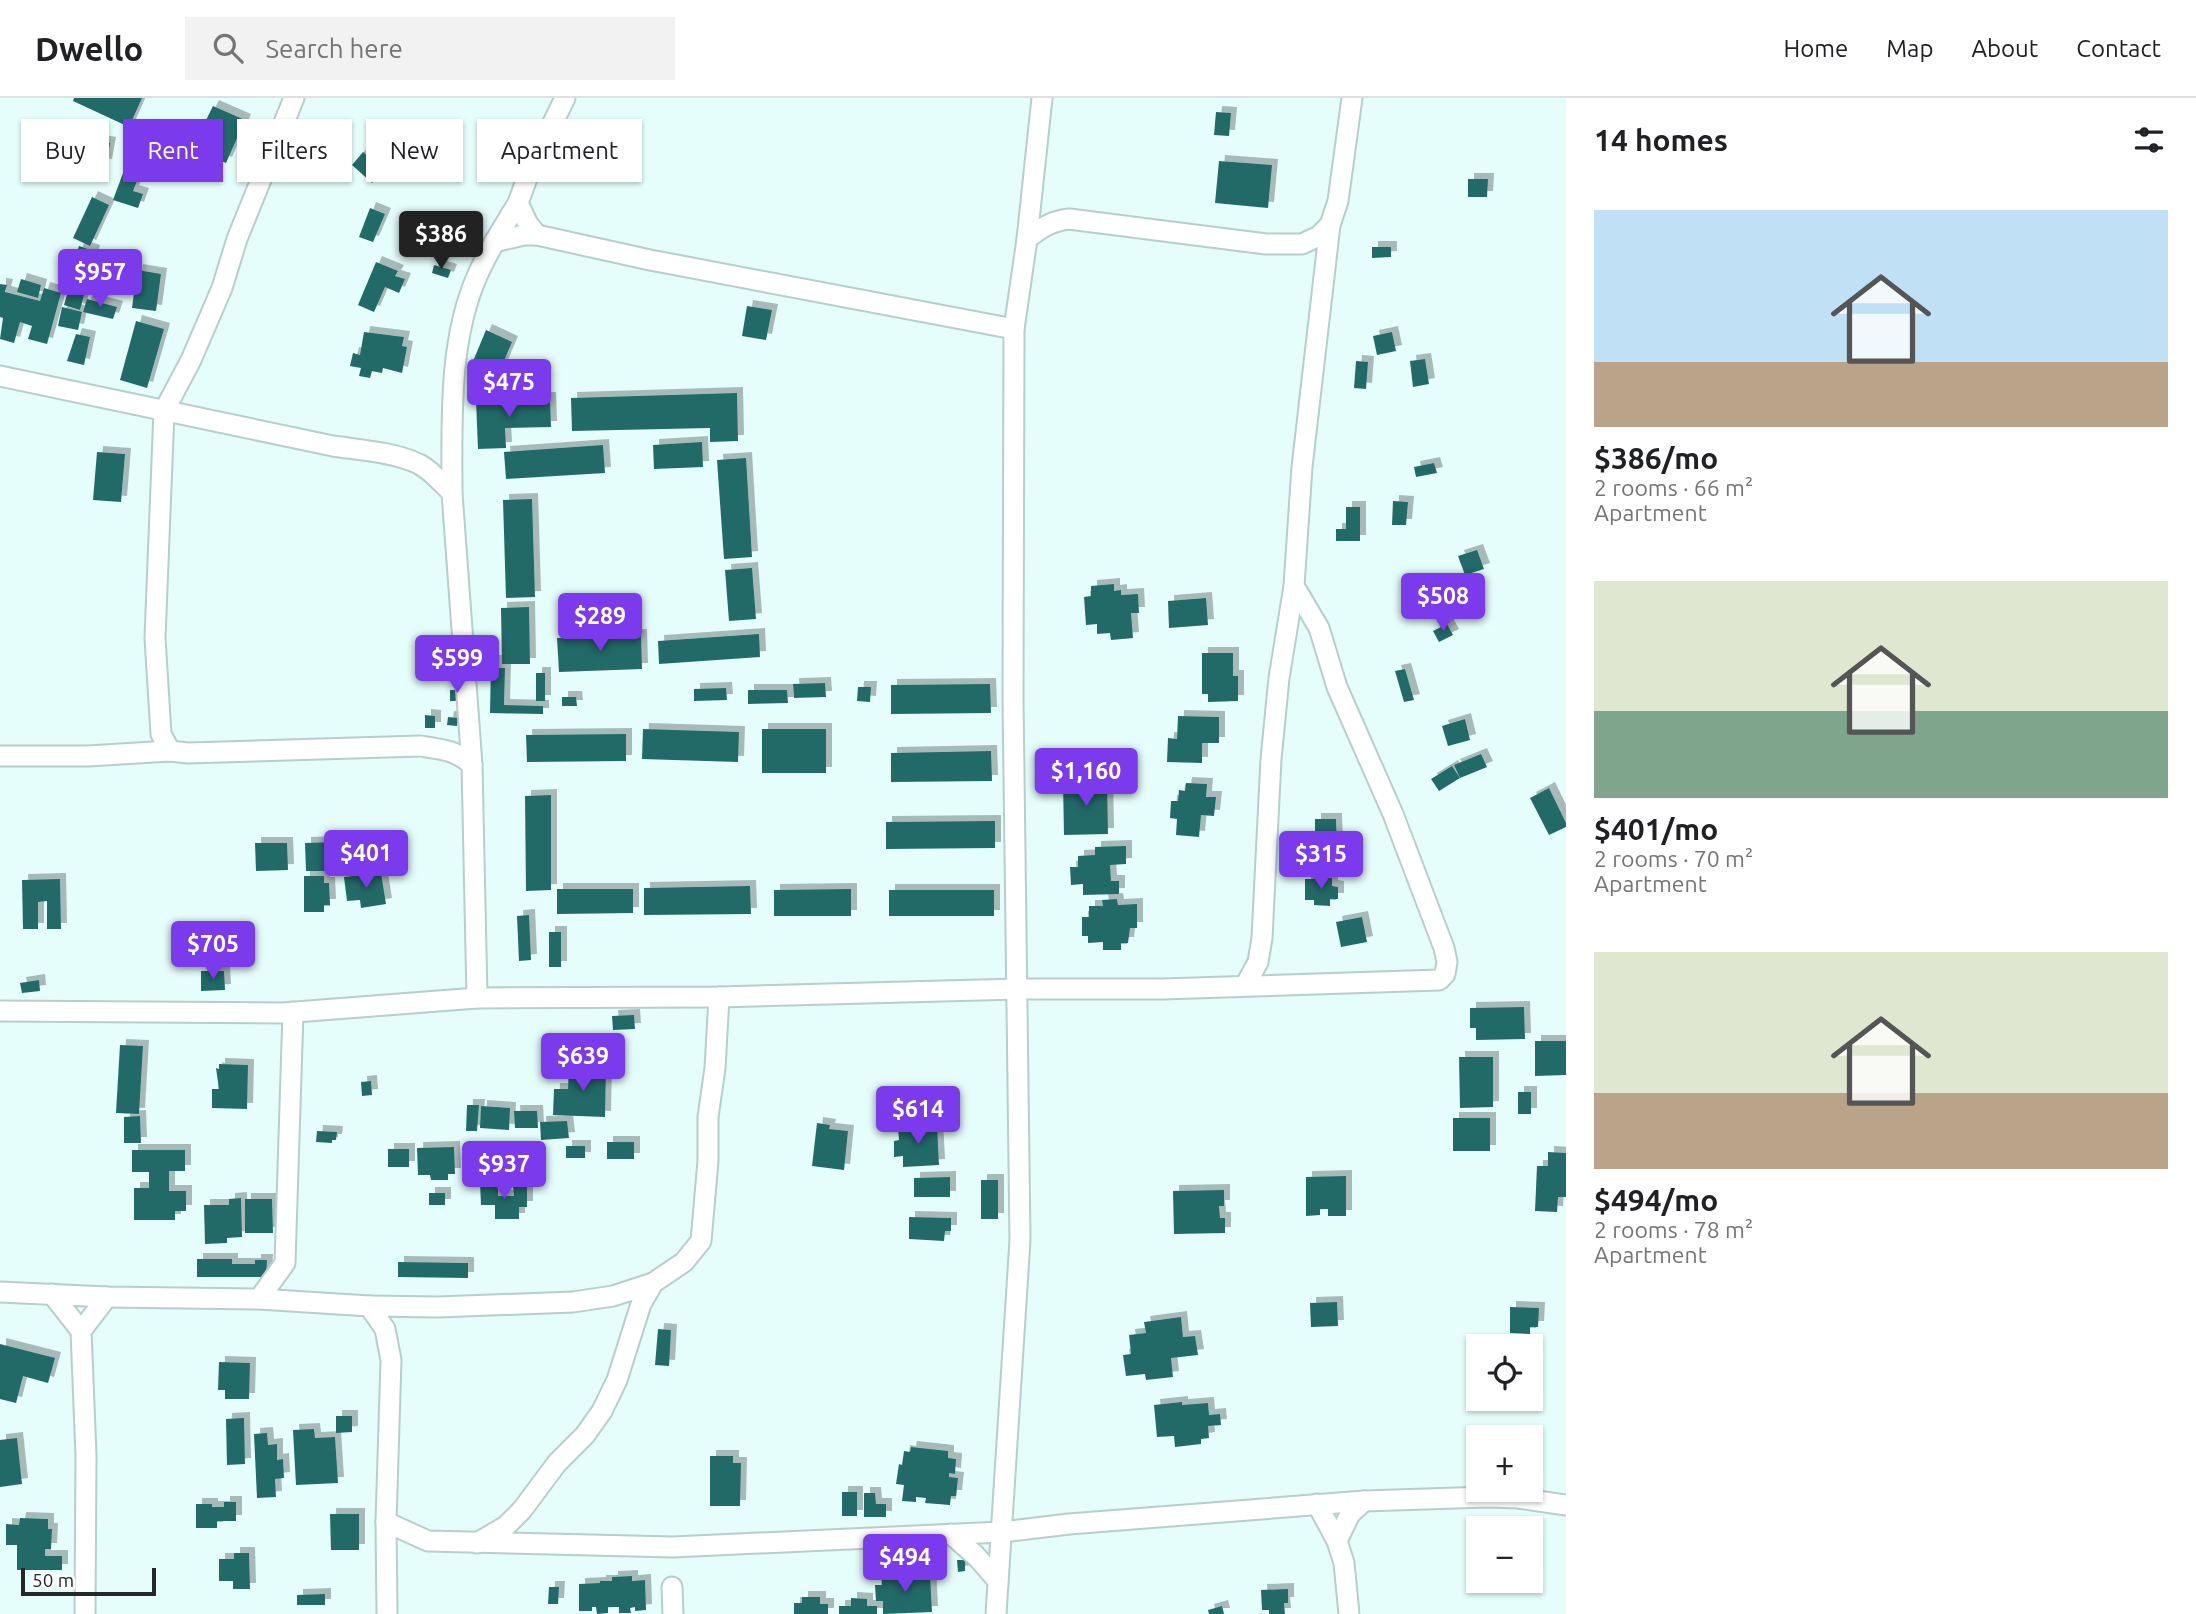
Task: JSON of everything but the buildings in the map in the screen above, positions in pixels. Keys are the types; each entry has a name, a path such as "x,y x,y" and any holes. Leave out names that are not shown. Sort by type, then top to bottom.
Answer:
{"street":[{"path":"166,743 155,638 164,411 191,360 222,288 237,239 294,98"},
{"path":"478,998 472,765 452,494 453,379 467,304 477,275 518,203 530,170 565,98"},
{"path":"996,1614 1020,1240 1013,684 1014,329 1042,98"},
{"path":"1245,986 1258,962 1262,938 1271,759 1279,678 1294,586 1302,467 1330,225 1338,201 1352,98"},
{"path":"518,203 528,224 537,235"},
{"path":"1027,239 1042,227 1069,219 1266,244 1302,244 1319,236 1330,225"},
{"path":"494,243 524,235 537,235 650,260 1014,329"},
{"path":"0,376 407,461 418,464 434,475 452,494"},
{"path":"0,1011 293,1012 478,998 719,997 1438,980 1445,974 1447,962 1444,948 1393,814 1337,687 1319,628 1294,586"},
{"path":"0,755 88,756 146,752 166,743 188,753 420,746 451,751 463,756 472,765"},
{"path":"0,1292 107,1297 259,1298 304,1303 438,1307 573,1301 613,1296 653,1283 684,1262 701,1241 708,1161 708,1116 715,1069 719,997"},
{"path":"259,1298 285,1263 293,1012"},
{"path":"477,1543 506,1526 522,1510 557,1463 585,1435 602,1411 617,1380 641,1304 653,1283"},
{"path":"52,1294 82,1331 86,1455 85,1614"},
{"path":"82,1331 107,1297"},
{"path":"369,1306 385,1329 391,1360 386,1522 387,1614"},
{"path":"386,1522 428,1541 673,1547 1002,1532 1364,1501 1487,1497 1566,1505"},
{"path":"1337,1541 1350,1514 1364,1501"},
{"path":"1317,1504 1337,1541 1344,1563 1349,1614"},
{"path":"951,1534 976,1556 998,1581"},
{"path":"672,1587 673,1614"}]}
